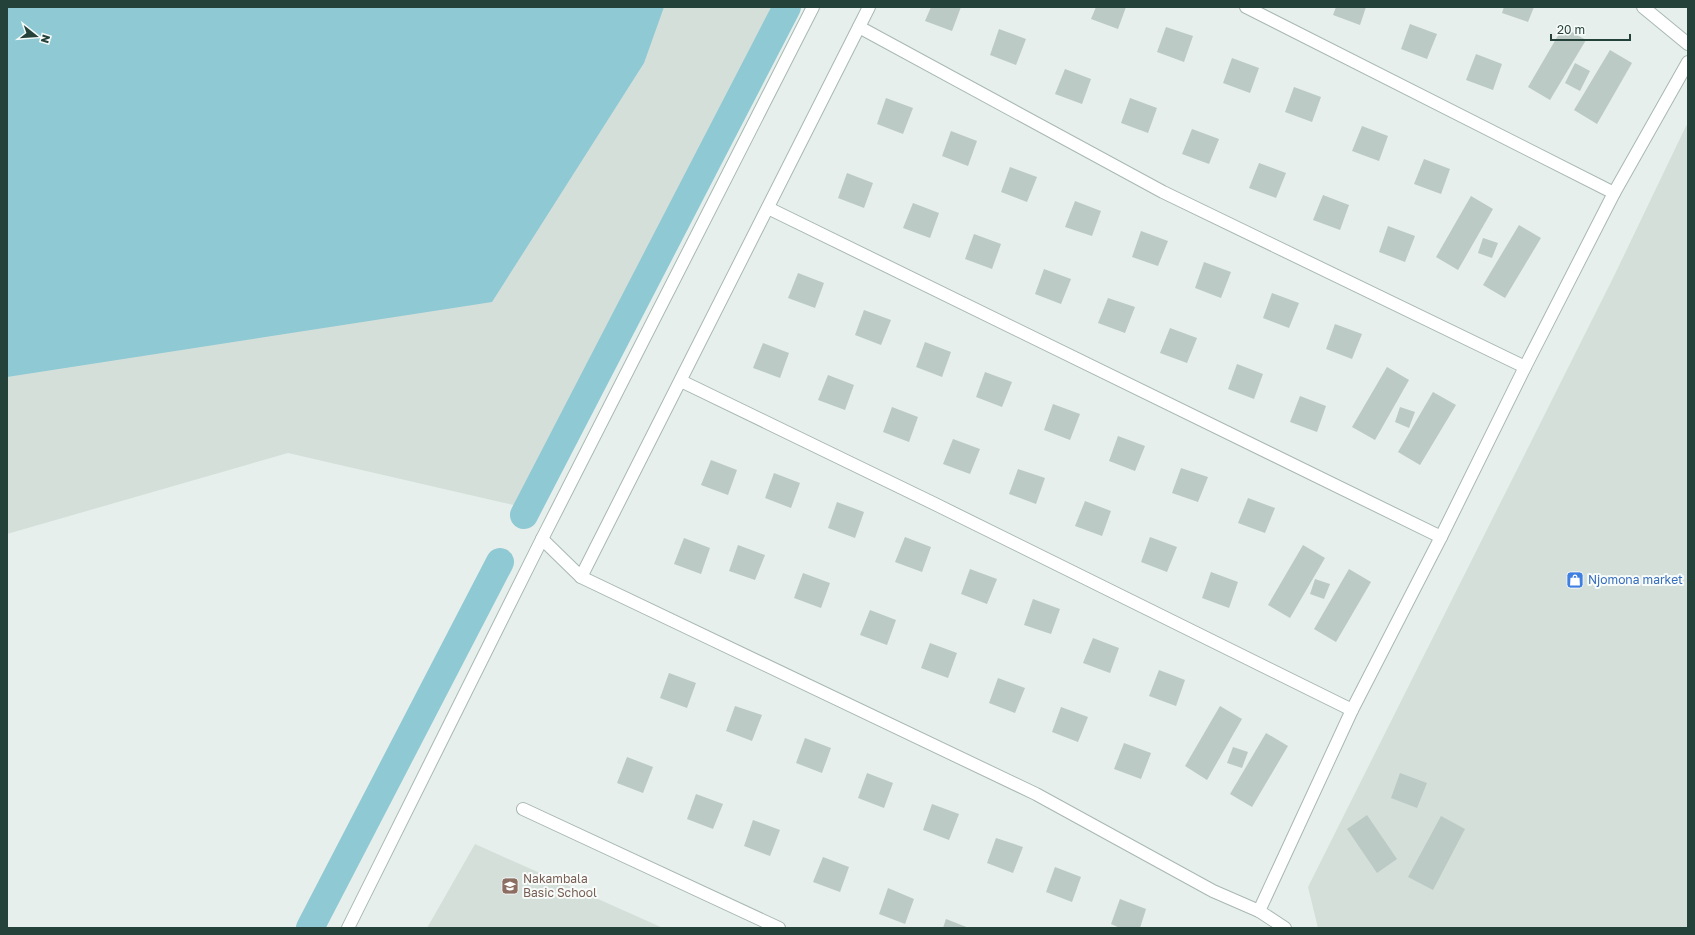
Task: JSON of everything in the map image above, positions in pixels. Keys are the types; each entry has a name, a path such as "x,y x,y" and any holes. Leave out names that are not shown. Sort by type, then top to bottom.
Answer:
{"lane":[{"path":"348,928 542,539 813,7"},
{"path":"581,577 682,381 869,7"},
{"path":"1246,7 1614,193"},
{"path":"1643,7 1688,44"},
{"path":"859,27 1163,192 1525,367"},
{"path":"1259,911 1352,710 1441,537 1525,367 1614,193 1688,62"},
{"path":"768,208 1441,537"},
{"path":"682,381 1352,710"},
{"path":"542,539 581,577 1036,794 1213,890 1259,911 1285,928"},
{"path":"523,809 779,928"}],"shaded area":[{"path":"7,7 782,7 531,509 288,453 7,534"},
{"name":"Njomona market","path":"1688,125 1688,928 1318,928 1308,887 1615,274 1686,126"},
{"name":"Nakambala Basic School","path":"475,844 663,928 427,928"}],"water":[{"path":"7,7 664,7 644,63 492,302 7,377"}],"building":[{"path":"931,7 961,7 952,31 925,21"},
{"path":"1096,7 1126,7 1118,29 1091,19"},
{"path":"1336,7 1366,7 1360,25 1333,15"},
{"path":"1504,7 1534,7 1528,22 1502,13"},
{"path":"1410,24 1437,34 1427,59 1401,49"},
{"path":"1166,27 1193,36 1184,62 1157,52"},
{"path":"1563,27 1586,40 1550,100 1528,87"},
{"path":"999,29 1026,39 1016,65 990,55"},
{"path":"1610,50 1632,63 1597,124 1574,110"},
{"path":"1476,54 1502,64 1493,90 1466,80"},
{"path":"1232,58 1259,68 1250,93 1223,83"},
{"path":"1575,63 1590,71 1580,91 1565,83"},
{"path":"1065,69 1091,79 1082,104 1055,94"},
{"path":"1294,87 1321,97 1312,122 1285,112"},
{"path":"886,98 913,108 903,134 877,124"},
{"path":"1130,98 1157,108 1148,133 1121,123"},
{"path":"1362,126 1388,136 1379,161 1352,151"},
{"path":"1192,129 1219,139 1209,164 1182,154"},
{"path":"951,131 977,141 968,166 942,156"},
{"path":"1424,159 1450,169 1441,194 1414,184"},
{"path":"1259,163 1286,173 1276,198 1249,188"},
{"path":"1010,167 1037,177 1027,202 1001,192"},
{"path":"847,173 873,183 864,208 838,198"},
{"path":"1323,195 1349,205 1340,230 1313,220"},
{"path":"1471,196 1493,209 1458,270 1436,257"},
{"path":"1075,201 1101,211 1092,236 1065,227"},
{"path":"913,203 939,213 930,238 903,228"},
{"path":"1519,225 1541,238 1505,298 1483,285"},
{"path":"1388,226 1415,236 1405,262 1379,252"},
{"path":"1141,231 1168,241 1158,266 1132,257"},
{"path":"974,234 1001,244 992,269 965,259"},
{"path":"1483,238 1498,243 1492,258 1478,253"},
{"path":"1204,262 1231,272 1221,298 1195,288"},
{"path":"1044,269 1071,279 1061,304 1035,294"},
{"path":"798,273 824,283 815,308 788,298"},
{"path":"1272,293 1299,303 1289,328 1263,318"},
{"path":"1108,298 1135,307 1125,333 1098,323"},
{"path":"864,310 891,320 881,345 855,335"},
{"path":"1335,324 1362,334 1352,359 1326,349"},
{"path":"1170,328 1197,338 1187,363 1160,353"},
{"path":"925,342 951,352 942,377 916,367"},
{"path":"763,343 789,353 780,378 753,368"},
{"path":"1237,364 1263,374 1254,399 1228,389"},
{"path":"1387,367 1409,380 1375,440 1352,427"},
{"path":"985,372 1012,382 1002,407 976,397"},
{"path":"828,375 854,385 845,410 818,400"},
{"path":"1433,392 1456,405 1420,465 1398,452"},
{"path":"1300,396 1326,406 1317,432 1290,422"},
{"path":"1053,404 1080,414 1070,440 1044,430"},
{"path":"892,407 918,417 909,442 883,432"},
{"path":"1400,407 1415,412 1409,428 1395,422"},
{"path":"1118,436 1145,446 1135,471 1109,461"},
{"path":"953,439 980,449 970,474 943,464"},
{"path":"711,460 737,470 728,495 701,485"},
{"path":"1181,468 1208,477 1198,502 1172,493"},
{"path":"1018,469 1045,478 1036,504 1009,494"},
{"path":"774,473 800,483 791,508 765,498"},
{"path":"1248,498 1275,508 1265,533 1238,523"},
{"path":"1085,501 1111,511 1102,536 1075,526"},
{"path":"837,502 864,512 855,538 828,528"},
{"path":"905,537 931,547 922,572 895,562"},
{"path":"1150,537 1177,547 1167,572 1141,562"},
{"path":"684,538 710,548 701,574 674,564"},
{"path":"738,545 765,555 755,580 729,571"},
{"path":"1303,545 1325,558 1290,618 1268,605"},
{"path":"970,569 997,579 987,604 961,594"},
{"path":"1349,569 1371,582 1336,642 1314,629"},
{"path":"1211,572 1238,582 1229,608 1202,598"},
{"path":"803,573 830,583 821,608 794,598"},
{"path":"1315,579 1330,584 1324,599 1310,594"},
{"path":"1033,599 1060,609 1051,634 1024,625"},
{"path":"870,610 896,620 887,645 860,635"},
{"path":"1093,638 1119,648 1110,673 1083,663"},
{"path":"930,643 957,653 948,678 921,668"},
{"path":"1159,670 1185,680 1176,706 1149,696"},
{"path":"669,673 696,683 687,708 660,698"},
{"path":"998,678 1025,688 1015,713 989,703"},
{"path":"735,706 762,715 752,741 726,731"},
{"path":"1220,706 1242,719 1207,780 1185,766"},
{"path":"1061,707 1088,717 1078,742 1052,732"},
{"path":"1266,733 1288,746 1252,807 1230,794"},
{"path":"805,738 831,748 822,773 796,763"},
{"path":"1124,743 1151,753 1141,779 1114,769"},
{"path":"1233,747 1248,752 1242,768 1227,763"},
{"path":"627,757 653,767 643,793 617,783"},
{"path":"867,773 893,783 884,808 858,798"},
{"path":"1400,773 1427,783 1417,808 1391,798"},
{"path":"696,794 723,804 713,829 687,819"},
{"path":"932,804 959,814 949,840 923,830"},
{"path":"1367,815 1397,859 1377,873 1347,829"},
{"path":"1441,816 1465,829 1433,890 1408,877"},
{"path":"753,820 780,830 770,856 744,846"},
{"path":"996,838 1023,847 1013,873 987,863"},
{"path":"823,857 849,867 840,892 813,882"},
{"path":"1055,867 1081,877 1072,902 1046,892"},
{"path":"888,888 914,899 905,924 879,914"},
{"path":"1120,899 1146,909 1140,928 1120,928 1111,924"},
{"path":"946,919 969,928 943,928"}],"waterway":[{"path":"524,515 787,7"},
{"path":"310,928 500,562"}],"place":[{"name":"Njomona market","path":"1575,580"},
{"name":"Nakambala Basic School","path":"510,886"}]}
